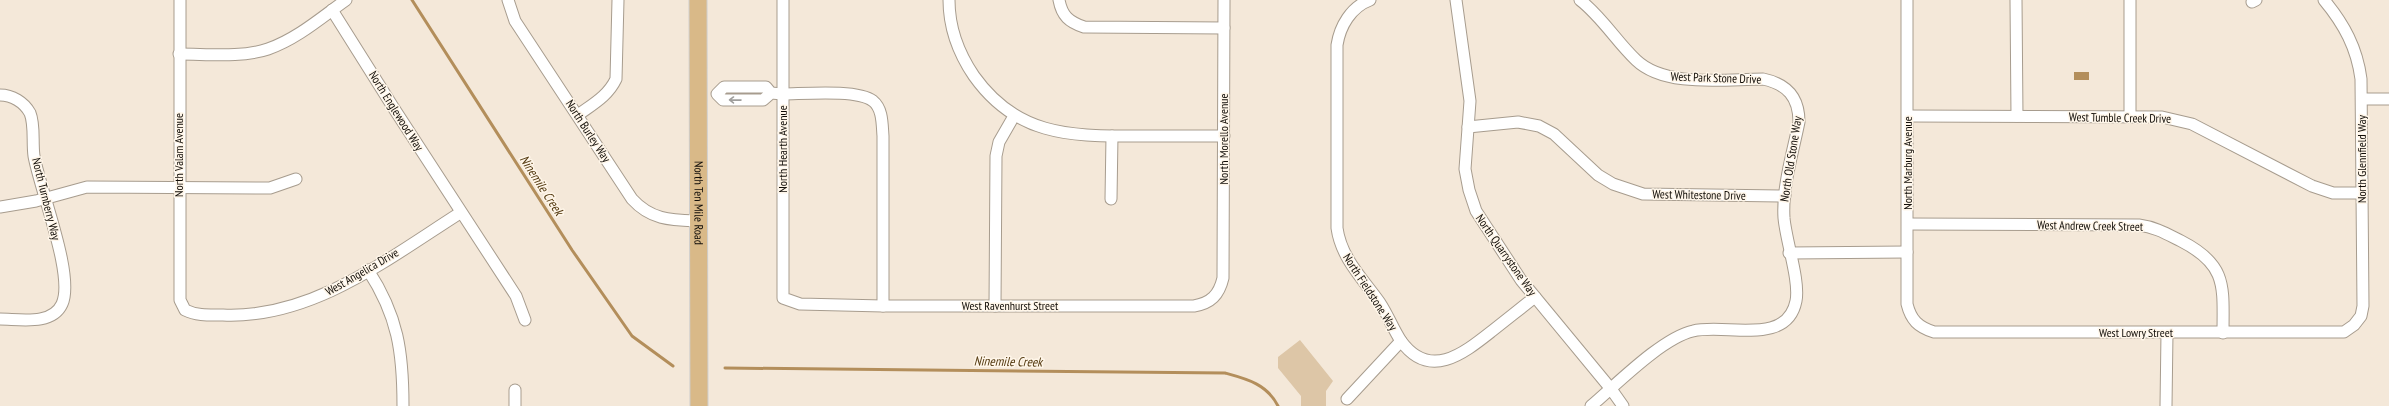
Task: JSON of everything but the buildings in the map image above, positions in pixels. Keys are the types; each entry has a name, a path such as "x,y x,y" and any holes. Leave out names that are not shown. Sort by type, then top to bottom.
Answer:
{"main road":[{"name":"North Ten Mile Road","path":"698,0 699,406"}],"street":[{"name":"North Valam Avenue","path":"180,0 180,300 185,310"},
{"path":"179,54 240,54 267,50 292,38 346,0"},
{"name":"North Burley Way","path":"508,0 515,21 632,199 642,210 655,217 669,220 698,221"},
{"path":"578,115 603,97 611,89 616,79 618,0"},
{"name":"North Hearth Avenue","path":"783,0 783,298"},
{"path":"949,0 952,26 960,52 971,72 984,89 1014,116 1043,128 1064,134 1112,136 1224,136"},
{"path":"1059,0 1065,17 1073,23 1084,27 1224,28"},
{"name":"North Morello Avenue","path":"1223,278 1224,0"},
{"name":"North Fieldstone Way","path":"1370,0 1357,7 1349,15 1341,30 1337,46 1337,228 1342,249 1381,305 1401,341 1416,354 1431,360 1445,361 1456,358 1535,297"},
{"name":"North Quarrystone Way","path":"1456,0 1470,101 1466,169 1472,201 1487,231 1535,297 1611,389 1623,406"},
{"name":"West Park Stone Drive","path":"1580,0 1594,10 1636,60 1657,74 1678,79 1763,79 1775,82 1785,87"},
{"name":"North Marburg Avenue","path":"1907,0 1907,304 1910,316 1916,324"},
{"path":"2016,0 2017,116"},
{"path":"2130,0 2130,117"},
{"name":"North Glennfield Way","path":"2324,0 2344,26 2354,47 2360,68 2362,99 2363,306 2360,316 2354,326"},
{"name":"North Englewood Way","path":"332,10 460,213 516,296 525,320"},
{"name":"North Old Stone Way","path":"1592,406 1672,339 1682,334 1711,328 1761,330 1782,324 1791,316 1796,300 1797,287 1789,252 1784,219 1785,196 1799,122 1799,109 1794,97 1785,87"},
{"path":"698,94 717,94 723,100 764,100 771,93 859,96 873,101 881,113 883,136 883,306"},
{"name":"North Turnberry Way","path":"0,95 15,98 24,105 30,114 34,155 62,259 64,293 62,305 54,314 42,320 0,319"},
{"path":"2362,99 2389,99"},
{"path":"995,306 996,156 999,142 1014,116"},
{"name":"West Tumble Creek Drive","path":"1908,116 2162,117 2192,124 2317,189 2333,193 2362,193"},
{"name":"West Whitestone Drive","path":"1468,127 1518,122 1539,126 1554,134 1598,175 1626,190 1643,194 1785,196"},
{"path":"1111,199 1112,136"},
{"path":"0,207 45,199 87,187 270,188 296,179"},
{"name":"West Angelica Drive","path":"185,310 194,314 230,316 260,314 308,301 349,282 460,213"},
{"name":"West Andrew Creek Street","path":"1908,224 2139,225 2160,230 2203,254 2217,271 2223,292 2223,333"},
{"path":"1789,252 1907,252"},
{"path":"368,270 387,301 397,336 403,365 403,406"},
{"name":"West Ravenhurst Street","path":"783,298 800,304 883,306 1194,306 1205,304 1214,298 1220,289 1223,278"},
{"name":"West Lowry Street","path":"1916,324 1934,332 2344,332 2354,326"},
{"path":"2166,333 2166,406"},
{"path":"1347,399 1401,341"},
{"path":"515,390 515,406"}],"shaded area":[{"path":"2074,72 2089,72 2089,80 2074,80"},
{"path":"1300,340 1333,381 1326,391 1326,406 1301,406 1301,396 1278,368 1278,357"}],"waterway":[{"name":"Ninemile Creek","path":"412,0 572,250 632,336 673,366"},
{"name":"Ninemile Creek","path":"725,368 1225,373 1249,380 1262,387 1268,392 1278,406"}]}
